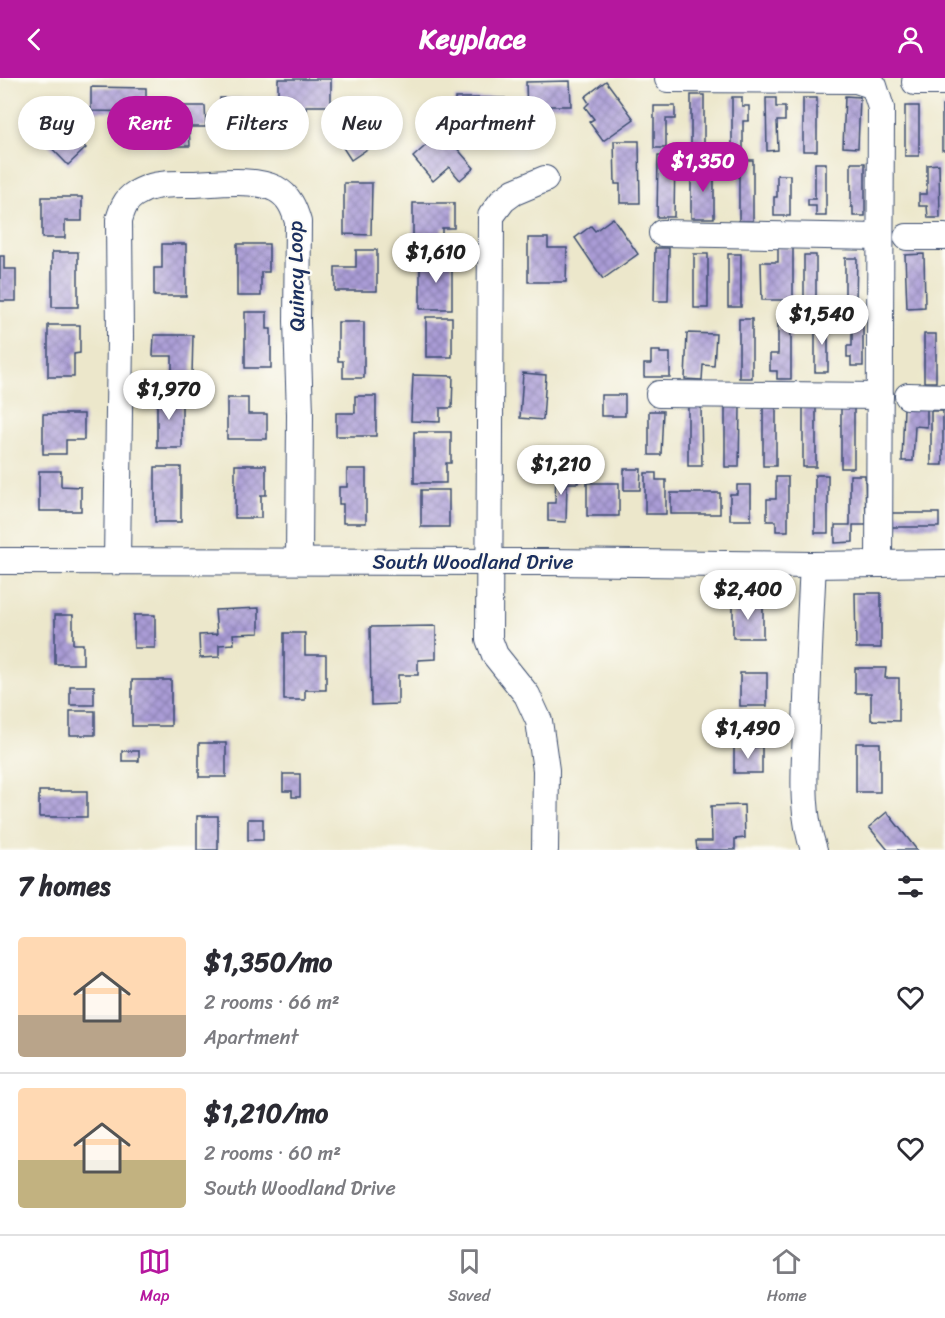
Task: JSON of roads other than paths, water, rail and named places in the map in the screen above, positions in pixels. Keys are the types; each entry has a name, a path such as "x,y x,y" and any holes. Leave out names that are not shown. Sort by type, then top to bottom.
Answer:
{"street":[{"path":"668,79 856,80 874,86 880,108 879,564"},
{"path":"915,82 945,82"},
{"path":"545,179 514,192 503,200 491,216 489,562 489,639 495,655 527,695 539,721 546,770 545,850"},
{"name":"Quincy Loop","path":"117,561 120,348 118,220 123,206 133,195 148,188 166,184 228,183 263,185 276,190 287,197 294,208 298,222 299,561"},
{"path":"662,234 880,237"},
{"path":"907,237 945,237"},
{"path":"659,394 880,396"},
{"path":"908,396 945,397"},
{"name":"South Woodland Drive","path":"0,561 813,565 945,563"},
{"path":"813,565 804,790 805,813 814,850"}]}
